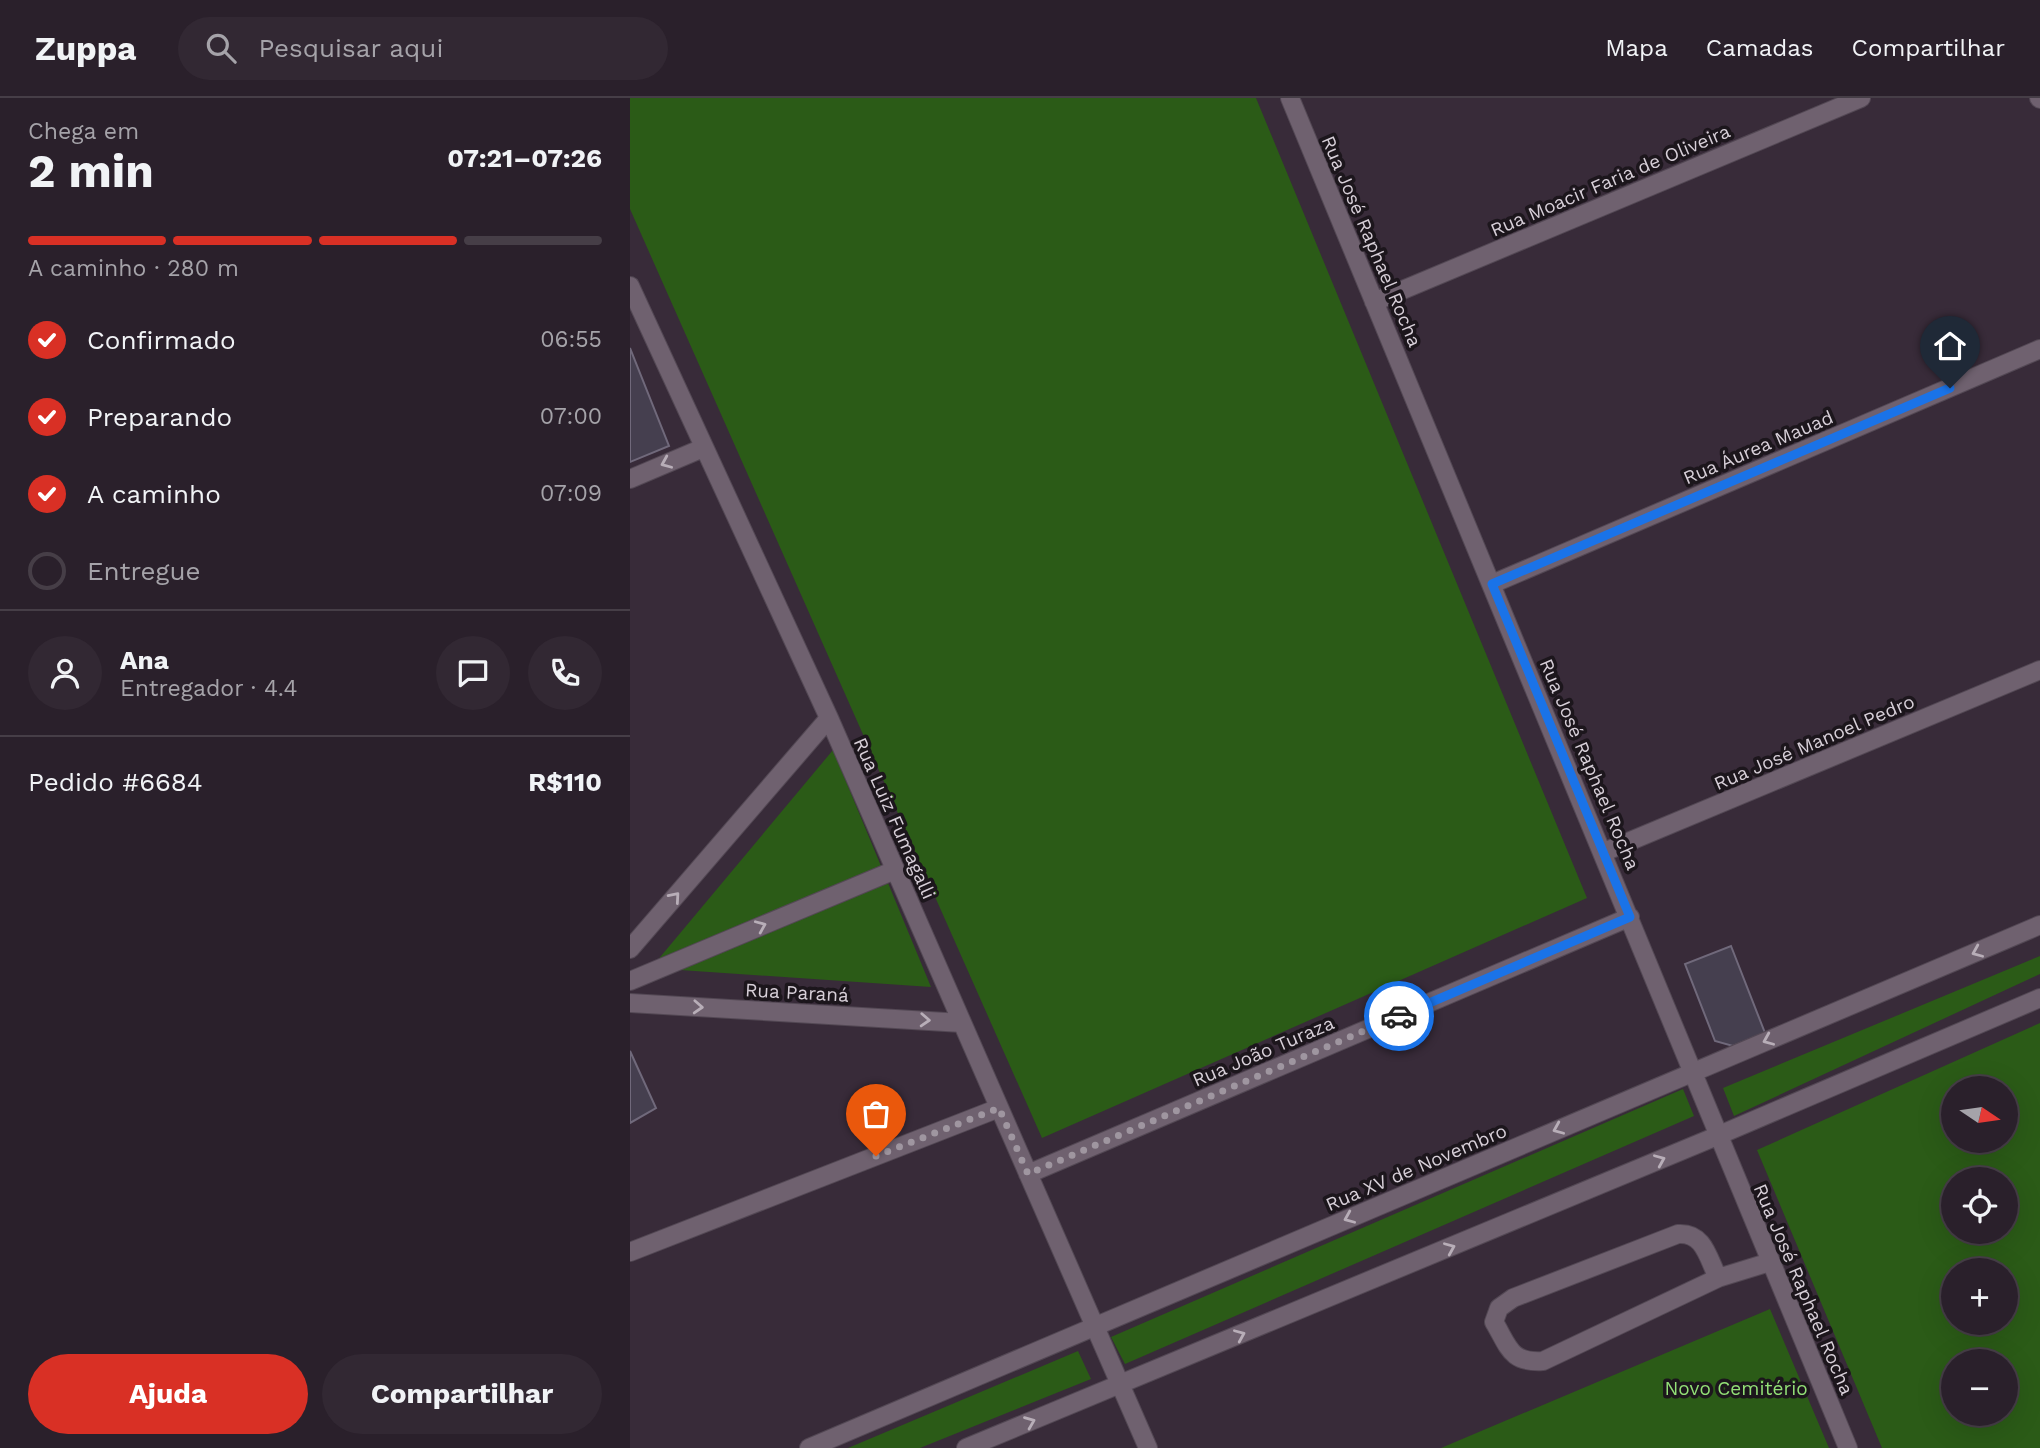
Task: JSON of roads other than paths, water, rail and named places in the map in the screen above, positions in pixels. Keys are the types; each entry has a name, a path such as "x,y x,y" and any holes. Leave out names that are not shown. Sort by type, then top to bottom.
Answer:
{"street":[{"name":"Rua José Raphael Rocha","path":"1290,98 1604,852 1694,1072 1717,1136 1848,1448"},
{"name":"Rua Moacir Faria de Oliveira","path":"1374,302 1861,98"},
{"name":"Rua Luiz Fumagalli","path":"630,286 829,718 1148,1448"},
{"name":"Rua Áurea Mauad","path":"1492,584 2040,349"},
{"path":"630,478 703,448"},
{"name":"Rua José Manoel Pedro","path":"1604,852 2040,670"},
{"path":"630,949 829,718"},
{"path":"630,981 895,870"},
{"name":"Rua João Turaza","path":"1028,1174 1630,917"},
{"name":"Rua XV de Novembro","path":"809,1448 2040,925"},
{"path":"967,1448 1118,1377 1717,1136 2040,998"},
{"name":"Rua Paraná","path":"630,1003 962,1023"},
{"path":"630,1252 999,1108"},
{"path":"1718,1278 1699,1239 1690,1233 1678,1234 1513,1298 1499,1308 1494,1322 1515,1357 1527,1362 1543,1362 1718,1278 1770,1262"}],"park label":[{"name":"Novo Cemitério","path":"1736,1388"}]}
